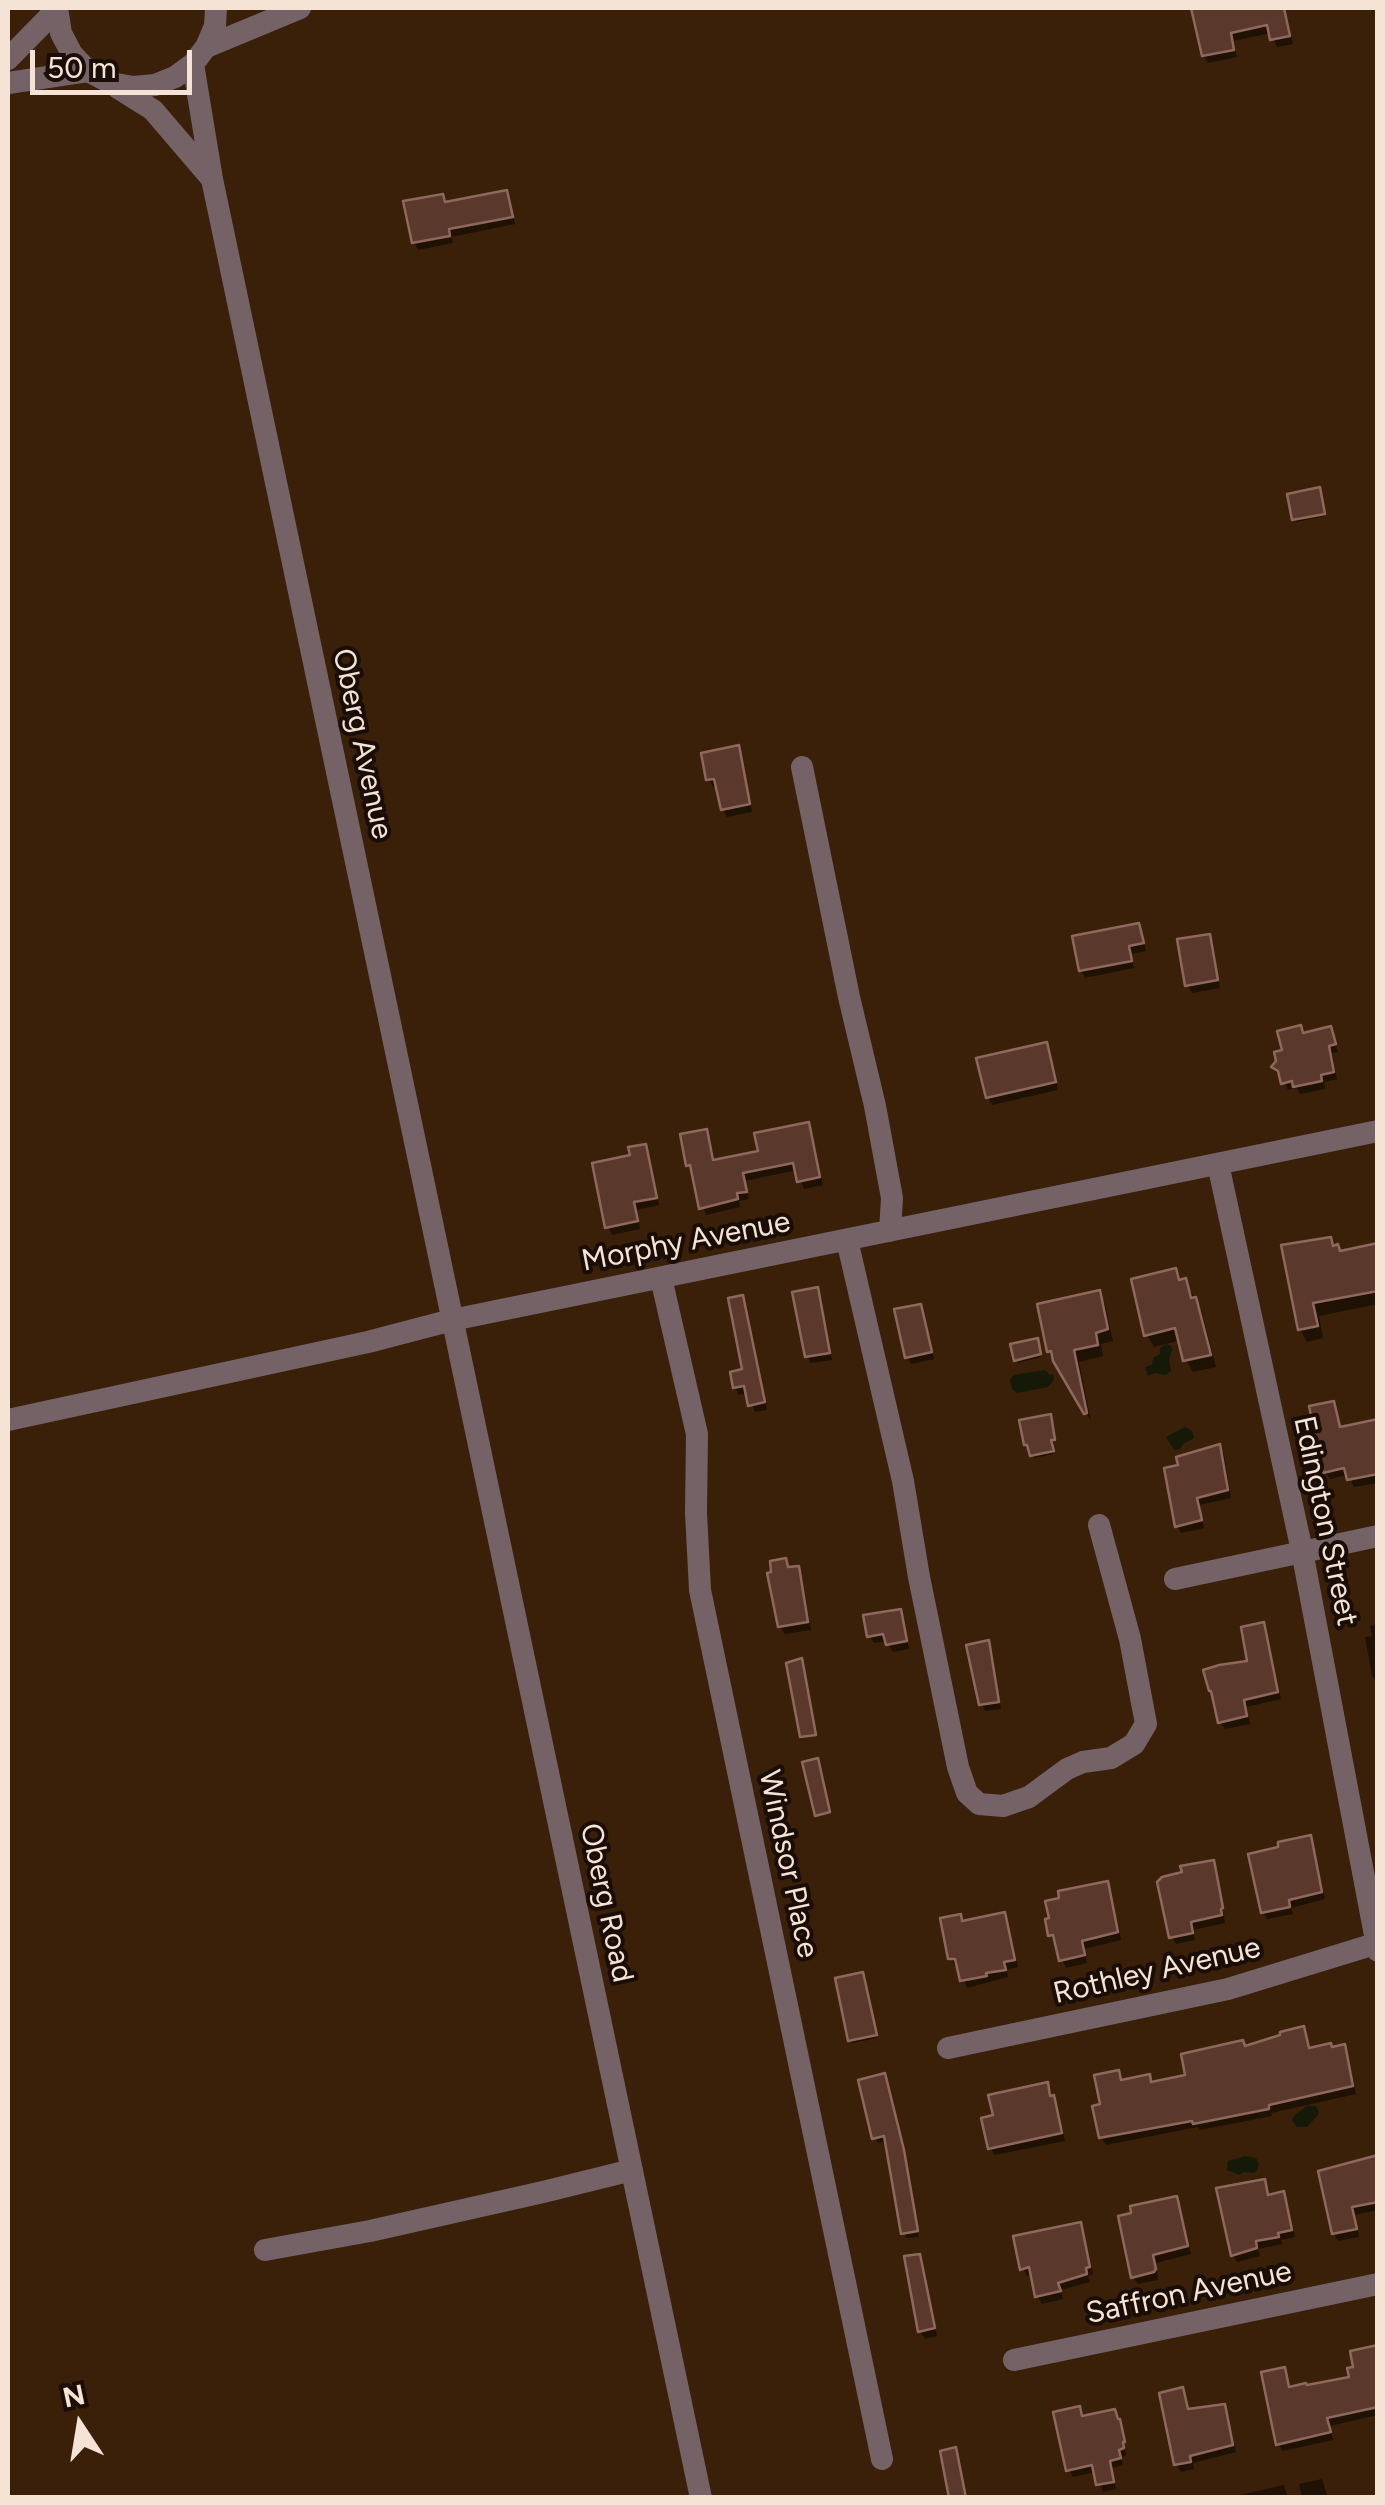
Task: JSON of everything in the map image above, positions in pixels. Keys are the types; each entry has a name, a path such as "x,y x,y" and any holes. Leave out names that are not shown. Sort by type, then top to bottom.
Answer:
{"street":[{"path":"8,59 57,8"},
{"path":"57,8 61,33 72,54 88,71"},
{"path":"200,55 215,26 216,8"},
{"path":"111,83 155,85 175,77 200,55 300,8"},
{"name":"Oberg Avenue","path":"200,55 212,180 452,1320"},
{"path":"8,83 88,71"},
{"name":"Oberg Avenue","path":"88,71 154,110 212,180"},
{"path":"802,767 875,1106 892,1198 890,1232"},
{"name":"Morphy Avenue","path":"8,1420 368,1342 452,1320 1378,1131"},
{"name":"Edington Street","path":"1218,1164 1302,1552 1377,1946"},
{"path":"847,1240 904,1481 958,1767 967,1793 979,1804 1004,1806 1029,1797 1067,1769 1110,1758 1134,1744 1146,1724 1130,1639 1099,1525"},
{"name":"Windsor Place","path":"661,1278 697,1434 700,1590 882,2459"},
{"name":"Oberg Road","path":"452,1320 701,2498"},
{"path":"1175,1579 1378,1536"},
{"name":"Rothley Avenue","path":"948,2048 1228,1989 1377,1946"},
{"path":"265,2250 370,2231 632,2170"},
{"name":"Saffron Avenue","path":"1014,2360 1378,2284"}],"shaded area":[{"path":"1166,1344 1172,1350 1171,1371 1148,1376 1145,1367 1152,1365 1153,1358"},
{"path":"1045,1370 1053,1374 1054,1380 1048,1387 1017,1393 1012,1389 1010,1380 1014,1375"},
{"path":"1185,1427 1194,1438 1174,1450 1166,1437"},
{"path":"1307,2106 1316,2106 1318,2115 1307,2127 1297,2127 1292,2120"},
{"path":"1245,2156 1256,2158 1257,2171 1239,2175 1227,2170 1228,2161"}],"building":[{"path":"1191,8 1284,8 1290,36 1270,40 1267,25 1231,33 1234,50 1202,56"},
{"path":"507,190 513,217 449,229 450,236 412,243 403,201 443,194 445,202"},
{"path":"1320,487 1325,514 1292,520 1287,494"},
{"path":"739,745 750,804 721,810 714,779 706,780 701,753"},
{"path":"1139,923 1144,943 1129,946 1132,961 1079,971 1072,936"},
{"path":"1210,934 1218,980 1185,986 1177,939"},
{"path":"1301,1025 1303,1033 1331,1026 1336,1044 1329,1046 1334,1072 1321,1075 1322,1081 1293,1087 1292,1081 1281,1084 1278,1071 1271,1067 1276,1061 1274,1052 1282,1050 1277,1031"},
{"path":"1047,1042 1056,1082 986,1098 976,1058"},
{"path":"809,1122 820,1177 797,1182 793,1163 743,1173 747,1192 737,1193 738,1199 699,1209 680,1134 707,1129 713,1160 758,1151 754,1133"},
{"path":"646,1144 657,1198 634,1202 638,1221 605,1228 592,1163 630,1155 628,1147"},
{"path":"1331,1237 1333,1246 1338,1244 1340,1251 1378,1243 1378,1291 1313,1303 1318,1326 1298,1330 1281,1245"},
{"path":"1176,1268 1179,1280 1186,1278 1191,1298 1196,1297 1211,1355 1183,1361 1175,1328 1144,1336 1131,1279"},
{"path":"818,1287 830,1353 805,1357 792,1292"},
{"path":"1100,1290 1108,1329 1096,1333 1098,1345 1074,1350 1087,1413 1084,1414 1051,1351 1047,1352 1037,1304"},
{"path":"743,1295 765,1402 748,1406 744,1386 733,1388 730,1372 742,1369 728,1298"},
{"path":"921,1304 932,1352 905,1358 894,1309"},
{"path":"1038,1338 1041,1354 1014,1361 1010,1344"},
{"path":"1334,1401 1340,1427 1378,1419 1378,1474 1347,1480 1344,1468 1323,1473 1309,1406"},
{"path":"1051,1414 1054,1451 1030,1456 1019,1420"},
{"path":"1220,1444 1228,1490 1197,1498 1202,1520 1175,1527 1164,1468 1178,1465 1176,1457"},
{"path":"786,1558 788,1567 799,1566 808,1622 778,1627 767,1573 771,1572 770,1561"},
{"path":"901,1609 907,1641 886,1645 883,1634 867,1637 863,1615"},
{"path":"1264,1622 1278,1692 1244,1700 1247,1716 1218,1723 1203,1670 1247,1661 1241,1627"},
{"path":"989,1640 999,1702 979,1705 966,1645"},
{"path":"802,1658 816,1735 800,1737 786,1663"},
{"path":"818,1758 830,1812 815,1816 802,1762"},
{"path":"1311,1835 1322,1892 1289,1900 1290,1907 1261,1913 1248,1854"},
{"path":"1214,1860 1222,1915 1191,1922 1193,1933 1169,1938 1157,1882 1182,1872 1180,1866"},
{"path":"1108,1881 1118,1932 1082,1941 1085,1955 1059,1961 1053,1935 1048,1936 1045,1901 1059,1898 1058,1891"},
{"path":"1005,1912 1015,1960 1004,1962 1006,1970 960,1981 955,1959 948,1959 940,1918 961,1914 962,1921"},
{"path":"863,1972 877,2035 848,2041 835,1978"},
{"path":"1304,2026 1309,2048 1345,2044 1353,2086 1269,2105 1269,2109 1099,2138 1092,2106 1100,2104 1094,2075 1119,2070 1121,2080 1150,2074 1151,2082 1185,2075 1181,2054 1243,2040 1245,2046"},
{"path":"885,2073 918,2231 901,2234 884,2136 872,2139 858,2080"},
{"path":"1048,2082 1062,2133 988,2149 981,2118 993,2115 988,2095"},
{"path":"1378,2155 1378,2202 1352,2207 1357,2229 1332,2234 1318,2171"},
{"path":"1265,2179 1268,2195 1284,2191 1292,2230 1256,2241 1257,2248 1231,2256 1216,2188"},
{"path":"1177,2196 1188,2246 1153,2255 1154,2272 1131,2278 1118,2216 1131,2213 1130,2206"},
{"path":"1081,2222 1090,2267 1086,2268 1087,2274 1058,2283 1061,2291 1035,2297 1029,2267 1020,2270 1013,2236"},
{"path":"920,2254 935,2328 918,2332 904,2256"},
{"path":"1378,2345 1378,2407 1327,2418 1331,2432 1276,2445 1261,2372 1285,2367 1289,2387 1349,2377 1347,2368 1353,2367 1350,2351"},
{"path":"1183,2387 1188,2409 1225,2404 1233,2445 1190,2456 1191,2462 1174,2465 1159,2393"},
{"path":"1080,2406 1082,2416 1115,2409 1120,2419 1125,2442 1119,2450 1121,2458 1110,2461 1114,2482 1096,2485 1092,2465 1066,2471 1053,2412"},
{"path":"956,2447 966,2498 949,2498 940,2451"}]}
